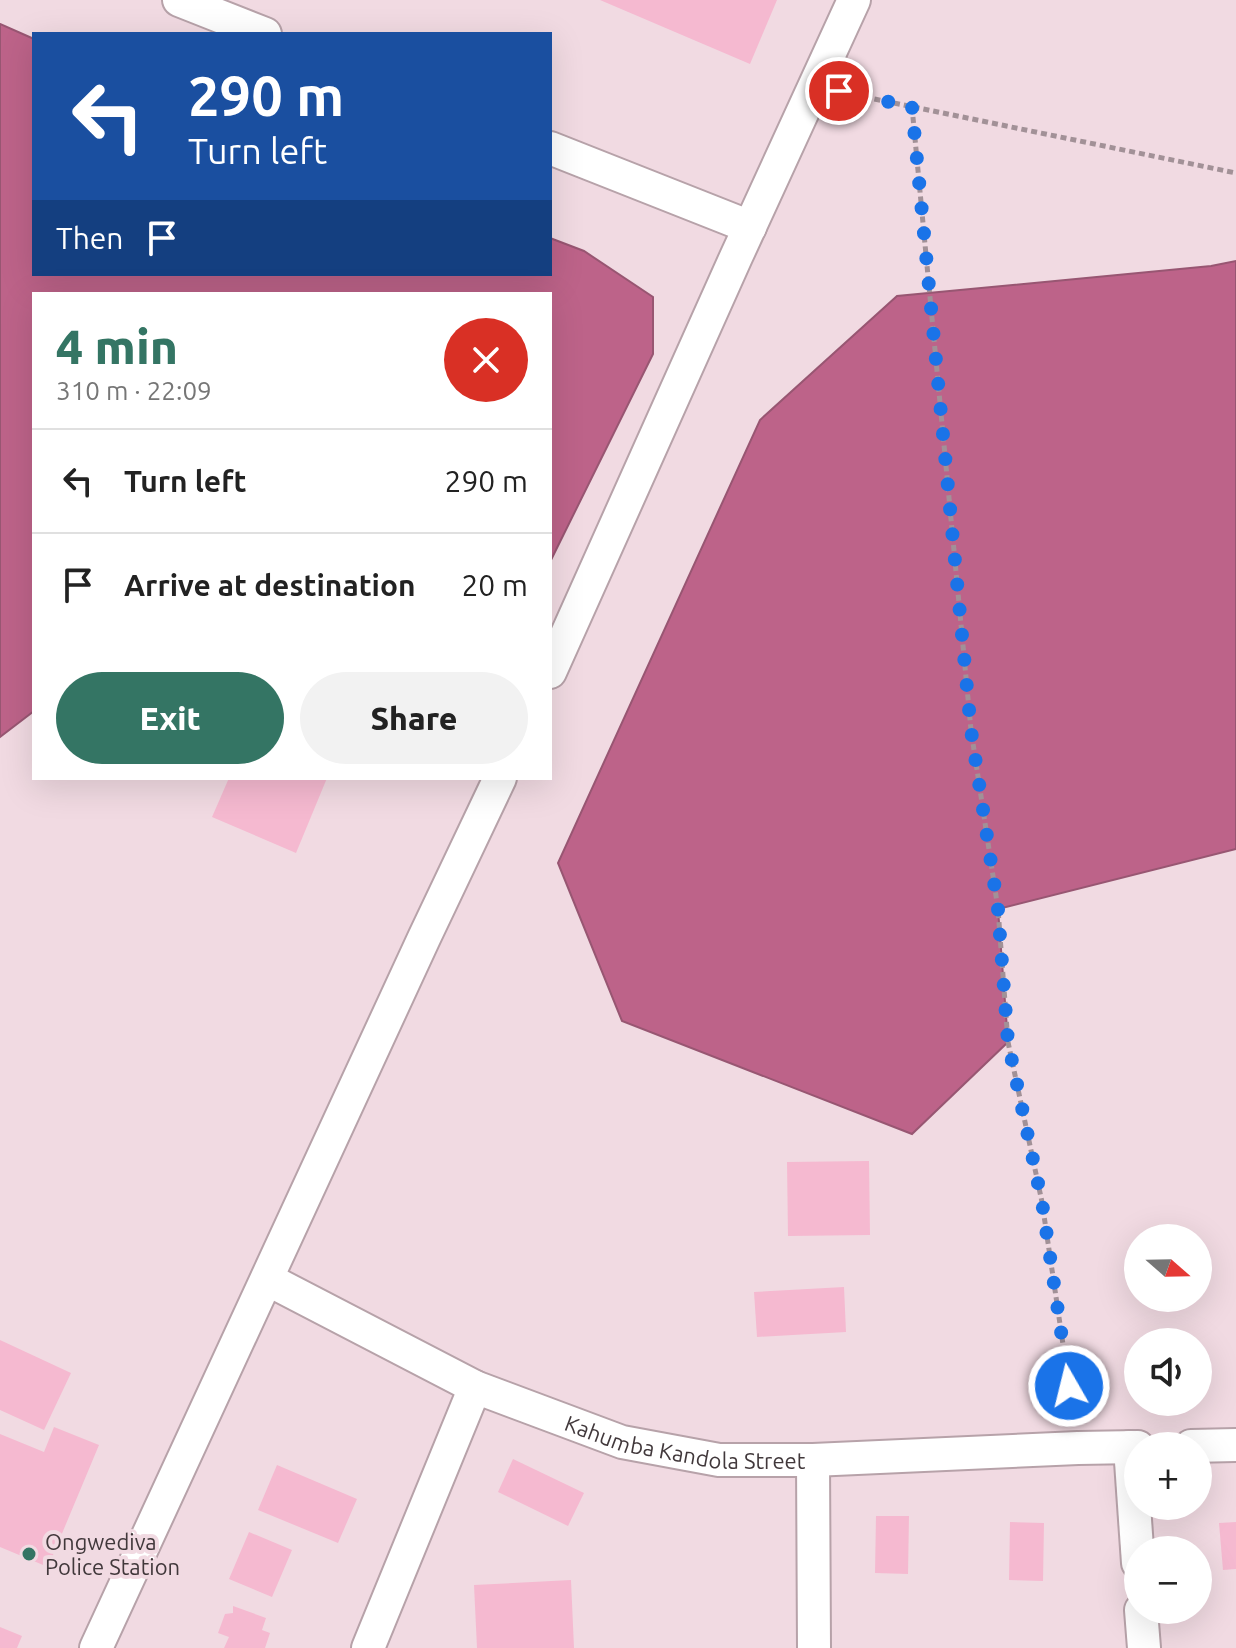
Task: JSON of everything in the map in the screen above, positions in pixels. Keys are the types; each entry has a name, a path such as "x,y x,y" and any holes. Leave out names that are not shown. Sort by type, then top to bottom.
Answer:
{"street":[{"path":"179,0 260,32"},
{"path":"552,668 854,0"},
{"path":"552,149 750,227"},
{"path":"96,1648 499,780"},
{"name":"Kahumba Kandola Street","path":"267,1279 475,1387 622,1442 719,1460 813,1460 1124,1447"},
{"path":"368,1648 475,1387"},
{"path":"1212,1446 1236,1445"},
{"path":"813,1460 814,1648"},
{"path":"1142,1624 1144,1648"}],"path":[{"path":"815,86 1236,173"},
{"path":"912,107 971,730 998,909 1008,1042 1042,1202 1078,1448"}],"shaded area":[{"path":"0,24 32,38 32,276 552,276 552,239 584,251 653,297 653,354 552,558 552,292 32,292 32,713 0,737"},
{"path":"1236,261 1236,849 998,909 1008,1042 912,1134 622,1021 558,863 760,420 897,296 1211,266"}],"building":[{"path":"600,0 777,0 750,64"},
{"path":"228,780 326,780 296,853 212,817"},
{"path":"869,1161 870,1235 788,1236 787,1162"},
{"path":"844,1287 846,1332 757,1337 754,1292"},
{"path":"0,1340 71,1373 44,1430 0,1410"},
{"path":"54,1427 99,1445 48,1567 0,1547 0,1434 44,1452"},
{"path":"513,1459 584,1493 568,1526 498,1492"},
{"path":"277,1465 357,1499 338,1543 258,1510"},
{"path":"876,1516 909,1516 908,1574 875,1573"},
{"path":"1010,1522 1044,1523 1043,1581 1009,1580"},
{"path":"1236,1522 1236,1569 1223,1570 1219,1523"},
{"path":"249,1532 292,1550 272,1597 229,1579"},
{"path":"571,1580 574,1648 477,1648 474,1585"},
{"path":"233,1606 266,1618 262,1630 270,1633 265,1648 224,1648 229,1637 218,1633 225,1614 233,1613"},
{"path":"0,1627 22,1636 17,1648 0,1648"}],"place":[{"name":"Ongwediva Police Station","path":"29,1554"}],"route":[{"path":"839,91 912,107 971,730 998,909 1008,1042 1042,1202 1069,1386"}]}
